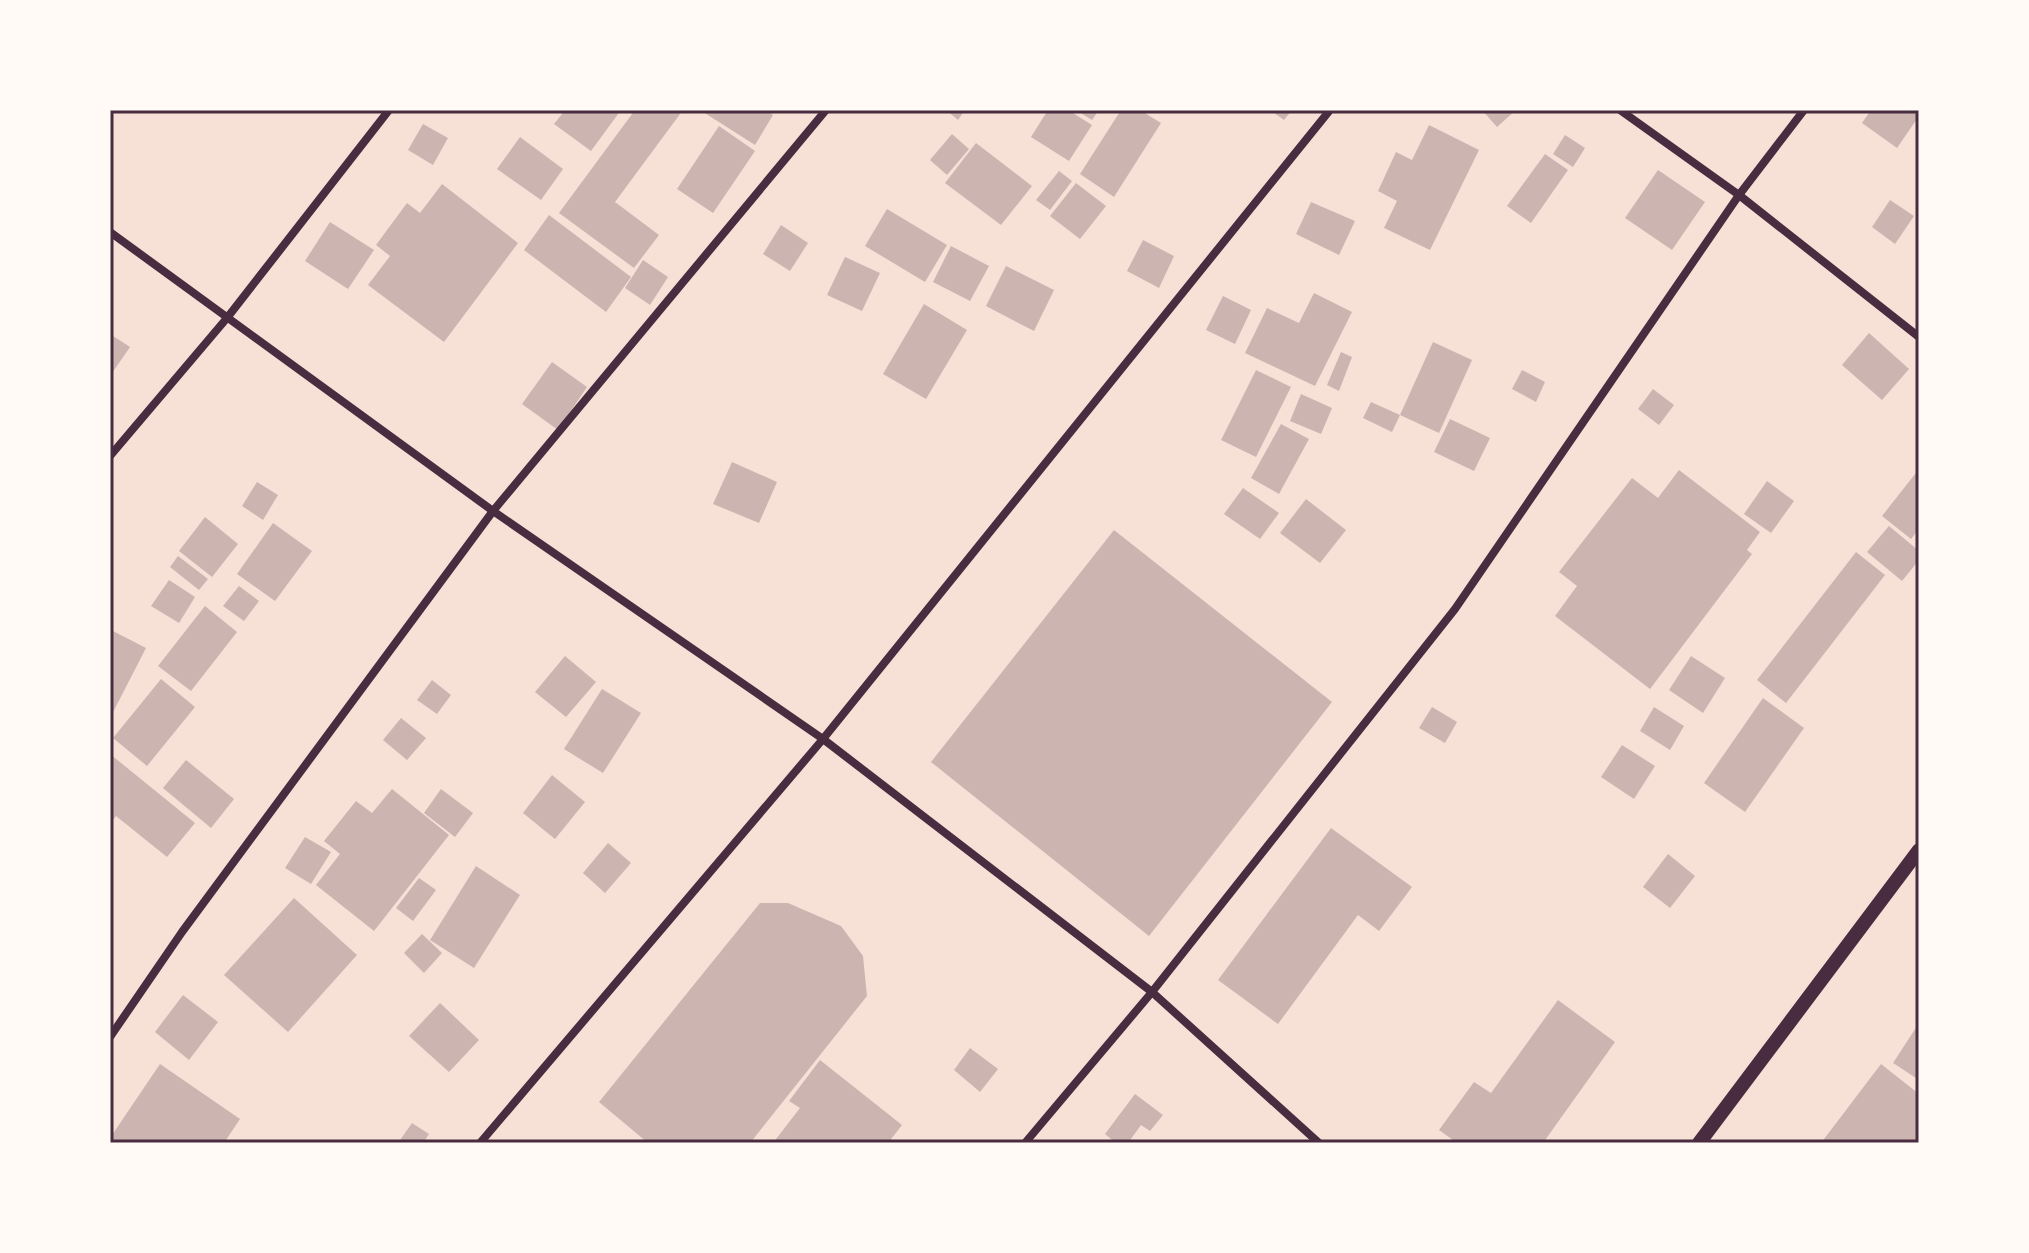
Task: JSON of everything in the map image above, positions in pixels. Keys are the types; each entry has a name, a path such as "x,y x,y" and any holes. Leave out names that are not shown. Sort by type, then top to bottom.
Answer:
{"street":[{"path":"110,456 227,318 389,110"},
{"path":"110,1037 182,932 493,511 826,110"},
{"path":"480,1143 823,739 1330,110"},
{"path":"1620,110 1739,195 1919,337"},
{"path":"1025,1143 1152,992 1455,609 1739,195 1804,110"},
{"path":"110,232 493,511 823,739 1152,992 1319,1143"},
{"path":"1699,1143 1919,850"}],"building":[{"path":"565,110 621,110 591,151 554,124"},
{"path":"635,110 683,110 615,202 659,235 634,268 559,213"},
{"path":"700,110 765,110 773,115 755,145"},
{"path":"946,110 965,110 958,120"},
{"path":"1048,110 1068,110 1092,125 1069,161 1031,137"},
{"path":"1076,110 1099,110 1092,120"},
{"path":"1121,110 1140,110 1161,123 1114,197 1080,174"},
{"path":"1270,110 1292,110 1284,120"},
{"path":"1482,110 1516,110 1497,127"},
{"path":"1871,110 1919,110 1919,116 1897,148 1862,123"},
{"path":"423,124 448,138 433,165 408,150"},
{"path":"1429,125 1479,150 1430,250 1384,228 1397,201 1378,191 1396,152 1412,160"},
{"path":"719,126 755,151 713,213 677,189"},
{"path":"952,134 969,149 947,175 930,160"},
{"path":"1565,135 1585,148 1573,167 1553,154"},
{"path":"520,137 563,169 541,200 497,169"},
{"path":"976,143 1032,186 1001,225 945,183"},
{"path":"1545,154 1568,170 1531,223 1507,206"},
{"path":"1658,170 1705,202 1672,250 1625,218"},
{"path":"1059,171 1072,181 1050,210 1036,200"},
{"path":"1076,183 1106,206 1080,239 1050,216"},
{"path":"442,184 518,243 444,342 368,285 390,256 376,245 407,203 420,213"},
{"path":"1890,200 1914,216 1895,244 1872,227"},
{"path":"1311,202 1355,221 1339,255 1296,234"},
{"path":"887,209 947,245 925,282 865,246"},
{"path":"549,215 631,277 606,312 524,250"},
{"path":"330,222 374,250 348,289 305,261"},
{"path":"781,225 808,243 790,271 763,254"},
{"path":"1143,240 1174,256 1159,288 1127,271"},
{"path":"951,246 989,266 970,301 933,282"},
{"path":"845,257 880,273 862,311 827,295"},
{"path":"643,260 668,277 650,305 625,288"},
{"path":"1006,266 1054,290 1034,331 986,306"},
{"path":"1314,293 1352,312 1315,386 1245,353 1267,308 1299,323"},
{"path":"1223,296 1251,310 1235,344 1206,330"},
{"path":"924,304 967,330 926,399 883,374"},
{"path":"1869,333 1909,369 1882,400 1842,365"},
{"path":"110,334 130,347 110,376"},
{"path":"1433,342 1472,360 1439,433 1400,415"},
{"path":"1341,352 1352,357 1339,391 1327,385"},
{"path":"552,362 587,387 558,430 522,404"},
{"path":"1256,370 1291,387 1256,457 1221,440"},
{"path":"1522,370 1545,382 1536,402 1512,389"},
{"path":"1653,389 1674,405 1659,425 1638,409"},
{"path":"1301,394 1332,408 1321,434 1290,421"},
{"path":"1371,402 1400,415 1392,432 1363,418"},
{"path":"1450,419 1490,438 1474,471 1434,452"},
{"path":"1281,424 1309,439 1279,494 1251,478"},
{"path":"732,462 777,482 759,523 713,504"},
{"path":"1919,469 1919,529 1911,539 1882,516"},
{"path":"1679,470 1760,532 1747,550 1752,554 1650,689 1555,616 1577,586 1559,572 1632,478 1658,498"},
{"path":"1767,481 1794,501 1771,533 1744,514"},
{"path":"257,482 278,495 263,520 242,506"},
{"path":"1243,488 1279,513 1260,539 1224,514"},
{"path":"1306,499 1346,530 1320,563 1280,533"},
{"path":"205,517 238,544 212,577 179,551"},
{"path":"273,523 312,551 275,601 237,574"},
{"path":"1889,526 1919,551 1919,560 1902,581 1867,552"},
{"path":"1114,530 1332,702 1149,936 931,762"},
{"path":"1856,552 1885,575 1786,703 1757,680"},
{"path":"178,556 208,579 199,590 170,567"},
{"path":"169,580 195,597 179,623 151,606"},
{"path":"239,586 259,601 244,621 223,606"},
{"path":"205,606 237,632 191,691 158,666"},
{"path":"113,631 146,648 110,718 110,636"},
{"path":"565,656 596,682 566,717 535,692"},
{"path":"1691,656 1725,678 1703,713 1669,690"},
{"path":"161,679 195,707 147,766 113,738"},
{"path":"432,680 451,695 437,714 417,700"},
{"path":"602,689 641,713 603,773 564,749"},
{"path":"1763,698 1804,728 1745,812 1704,783"},
{"path":"1432,707 1457,722 1445,743 1419,728"},
{"path":"1654,707 1684,726 1670,750 1640,731"},
{"path":"401,718 426,738 407,760 383,740"},
{"path":"1622,745 1655,766 1634,799 1601,777"},
{"path":"110,754 195,823 167,857 116,816 110,824"},
{"path":"186,760 234,799 211,828 163,788"},
{"path":"552,775 585,802 555,839 523,813"},
{"path":"392,789 449,835 374,931 316,885 340,854 324,841 356,801 372,813"},
{"path":"441,789 473,813 455,837 424,813"},
{"path":"1331,828 1412,887 1379,931 1358,915 1278,1024 1218,980"},
{"path":"305,837 331,852 311,884 285,868"},
{"path":"608,843 631,863 605,893 583,873"},
{"path":"1668,854 1695,876 1670,908 1643,887"},
{"path":"476,866 520,895 474,968 430,940"},
{"path":"419,878 436,890 413,921 396,908"},
{"path":"294,898 357,955 288,1032 224,975"},
{"path":"760,903 788,903 841,926 863,956 867,996 750,1143 648,1143 599,1102"},
{"path":"422,934 442,953 424,973 404,953"},
{"path":"183,995 218,1022 189,1060 155,1032"},
{"path":"1558,1000 1615,1042 1543,1143 1457,1143 1439,1130 1474,1082 1491,1093"},
{"path":"440,1003 479,1040 449,1072 409,1036"},
{"path":"1919,1023 1919,1080 1893,1063"},
{"path":"970,1048 998,1069 980,1092 954,1070"},
{"path":"820,1060 902,1125 888,1143 773,1143 800,1108 789,1101"},
{"path":"160,1064 240,1119 224,1143 118,1143 110,1138"},
{"path":"1881,1064 1919,1094 1919,1143 1821,1143"},
{"path":"1135,1094 1163,1115 1150,1131 1141,1125 1128,1143 1116,1143 1105,1134"},
{"path":"412,1123 429,1134 423,1143 398,1143"}]}
